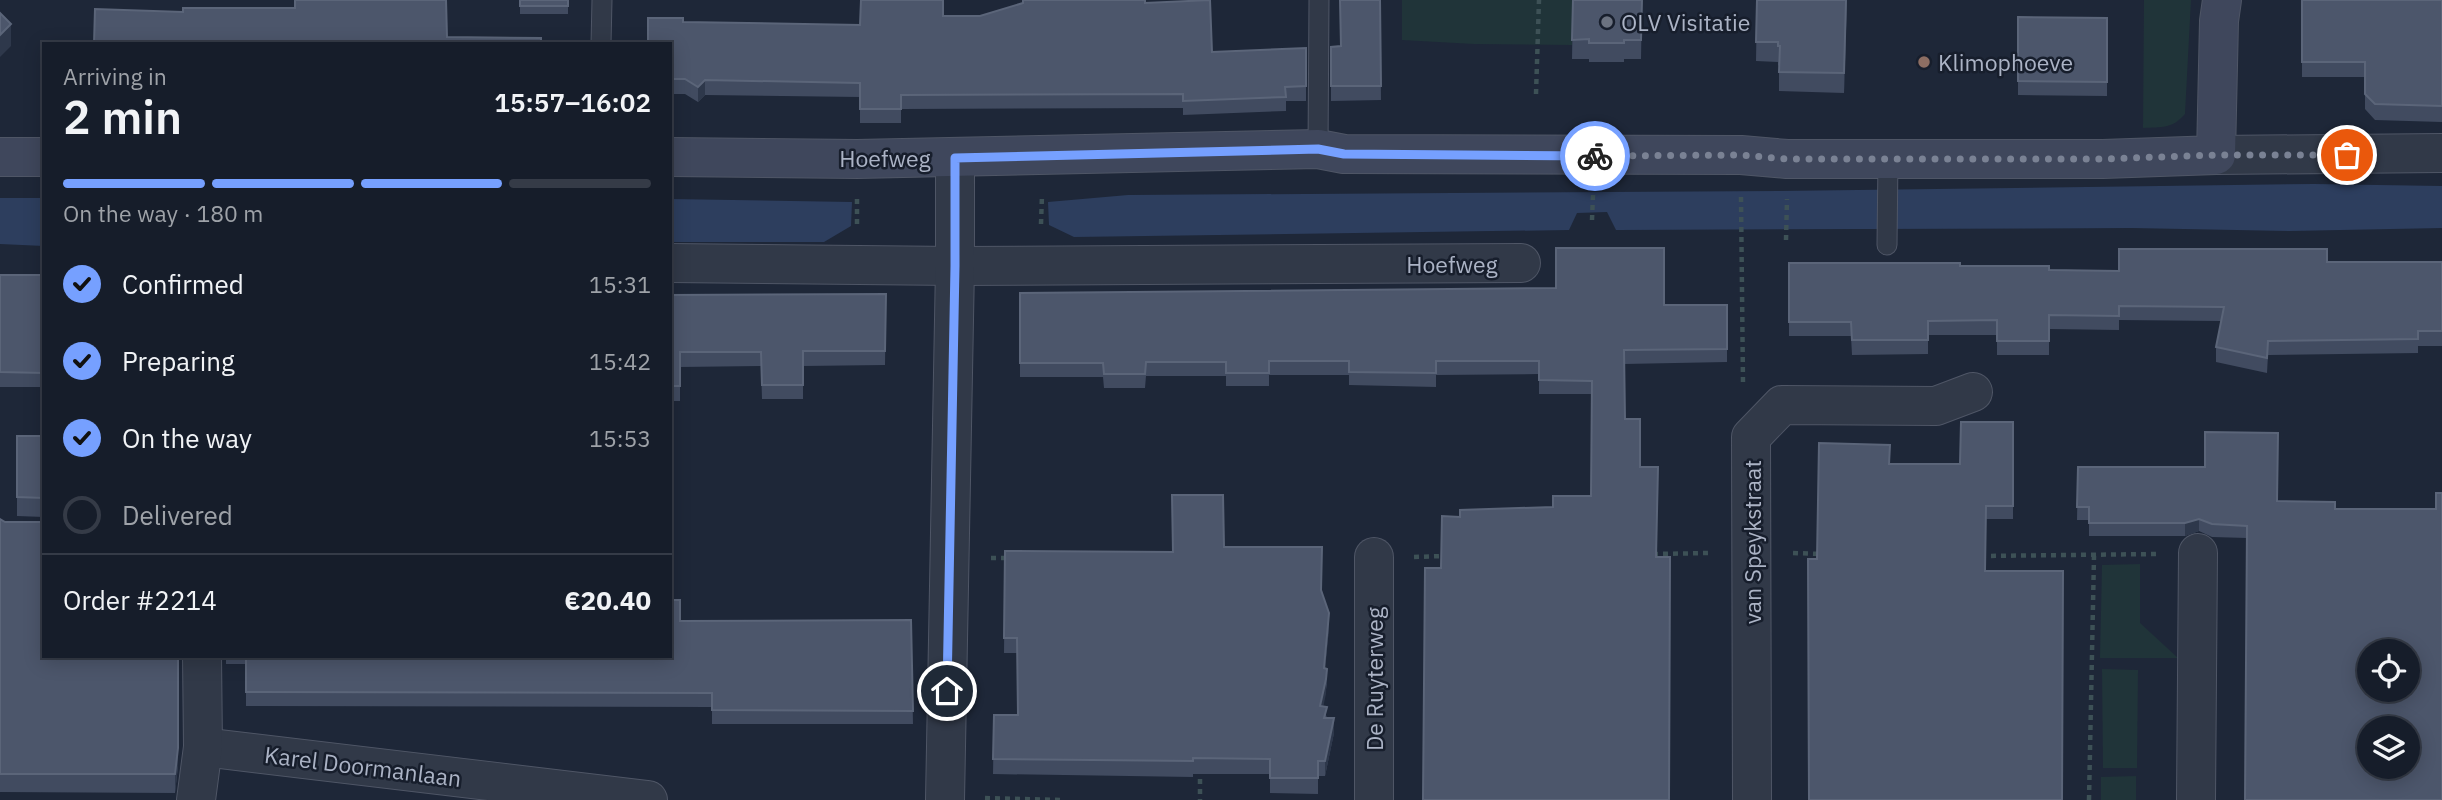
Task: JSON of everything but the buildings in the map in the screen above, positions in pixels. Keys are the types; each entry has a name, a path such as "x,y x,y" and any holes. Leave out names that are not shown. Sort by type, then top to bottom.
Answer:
{"street":[{"path":"2216,155 2219,21 2222,0"},
{"name":"Hoefweg","path":"672,157 955,158 1318,149 1344,154 1741,155 1888,168 2216,155 2442,153"},
{"path":"0,157 42,157"},
{"path":"945,799 955,158"},
{"name":"Hoefweg","path":"672,264 1521,264"},
{"name":"van Speykstraat","path":"1752,800 1751,437 1782,405 1936,406 1973,392"},
{"path":"2196,800 2199,553"},
{"name":"De Ruyterweg","path":"1374,557 1374,800"},
{"path":"196,800 203,747 202,658"},
{"name":"Karel Doormanlaan","path":"203,747 648,800"}],"lane":[{"path":"601,42 602,0"},
{"path":"1318,149 1319,0"},
{"path":"1887,245 1888,168"}],"path":[{"path":"1536,94 1539,0"},
{"path":"1041,264 1042,155"},
{"path":"857,159 857,264"},
{"path":"1741,187 1744,395"},
{"path":"1786,240 1787,190"},
{"path":"1974,556 2199,553"},
{"path":"1640,554 1835,554"},
{"path":"2089,800 2094,555"},
{"path":"1200,760 1200,800"},
{"path":"945,799 1060,800"}],"green space":[{"path":"1402,0 1572,0 1572,45 1402,40"},
{"path":"2144,0 2191,0 2185,114 2171,125 2161,127 2143,128"},
{"path":"2140,564 2140,623 2178,658 2100,658 2102,565"},
{"path":"2102,669 2138,670 2137,768 2103,768"},
{"path":"2136,776 2136,800 2101,800 2101,777"}],"water":[{"path":"2314,184 2442,186 2442,228 2290,231 2132,228 1616,230 1607,212 1577,213 1569,230 1074,237 1049,225 1048,202 1128,195"},
{"path":"0,198 42,198 42,246 0,244"},
{"path":"672,199 852,202 851,226 824,242 672,242"}],"way so far":[{"path":"1595,156 2103,159 2216,155 2347,155"}],"place":[{"name":"OLV Visitatie","path":"1607,22"},
{"name":"Klimophoeve","path":"1924,62"}],"route":[{"path":"947,691 955,158 1318,149 1344,154 1595,156"}]}
